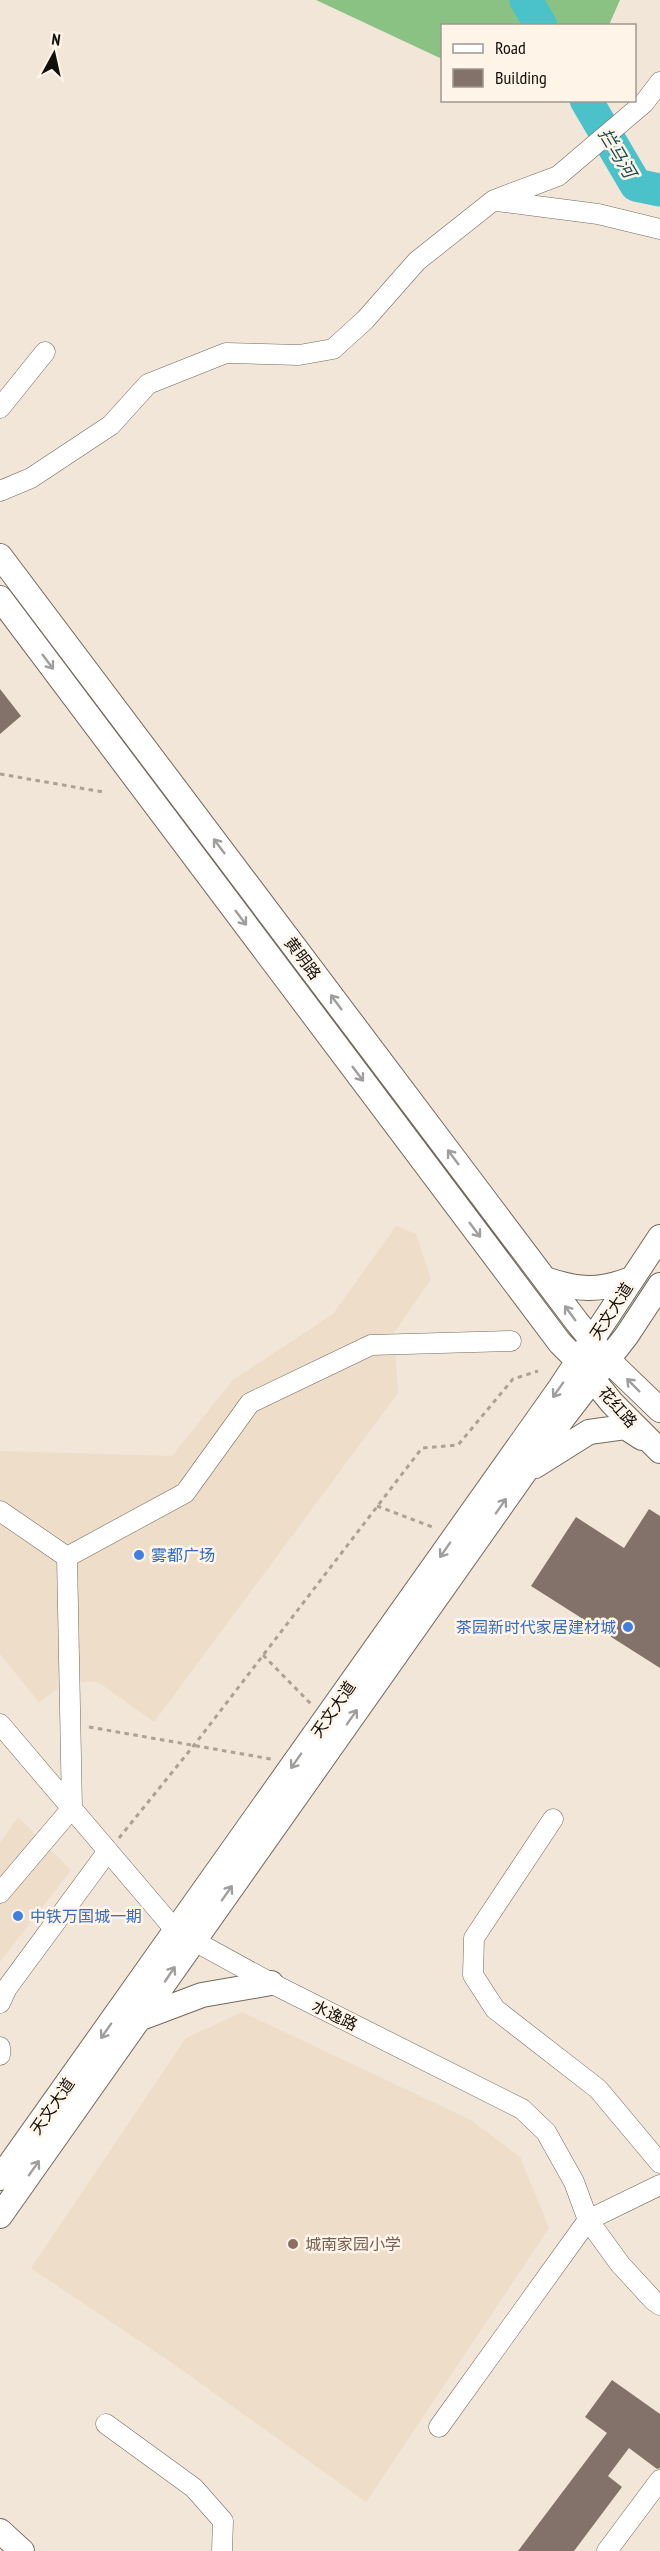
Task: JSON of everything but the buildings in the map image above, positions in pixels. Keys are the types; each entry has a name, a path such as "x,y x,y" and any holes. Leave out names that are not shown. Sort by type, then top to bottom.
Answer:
{"main road":[{"name":"黄明路","path":"0,556 600,1349"},
{"name":"黄明路","path":"0,598 560,1343 585,1369"},
{"path":"0,613 23,629"},
{"name":"天文大道","path":"0,2216 141,2018 184,1936 600,1349 631,1279 660,1237"},
{"path":"545,1279 571,1288 591,1289 615,1285 631,1279"},
{"name":"天文大道","path":"600,1349 627,1335 660,1285"},
{"name":"花红路","path":"600,1349 660,1410"},
{"name":"天文大道","path":"0,2178 184,1936 525,1472 585,1369"},
{"name":"花红路","path":"585,1369 612,1403 658,1449"},
{"path":"525,1472 588,1432 604,1429 625,1427 658,1449"},
{"path":"141,2018 202,1995 271,1983"},
{"path":"0,2531 22,2551"}],"street":[{"path":"0,490 31,478 111,425 148,384 226,353 299,355 333,349 365,320 417,261 494,200 558,176 644,103 660,82"},
{"path":"494,200 598,214 660,229"},
{"path":"0,408 45,351"},
{"path":"67,1557 185,1493 250,1403 371,1345 511,1341"},
{"path":"0,1511 67,1557"},
{"path":"0,1893 72,1808 67,1557"},
{"name":"水逸路","path":"0,1724 184,1936 271,1983 522,2109 546,2132 574,2182 588,2220 620,2264 660,2305"},
{"path":"553,1819 474,1938 473,1974 495,2010 598,2089 660,2163"},
{"path":"0,2003 7,1989 108,1851"},
{"path":"0,2047 0,2055"},
{"path":"440,2427 588,2220 660,2185"},
{"path":"106,2424 194,2488 223,2521 222,2551"},
{"path":"607,2551 660,2480"}],"path":[{"path":"0,774 103,792"},
{"path":"108,1851 195,1744 422,1448 458,1445 513,1379 538,1371"},
{"path":"377,1506 435,1528"},
{"path":"263,1655 313,1706"},
{"path":"69,1723 277,1760"}],"shaded area":[{"name":"雾都广场","path":"396,1226 416,1234 431,1279 394,1333 398,1393 154,1722 98,1682 67,1682 39,1702 0,1654 0,1451 172,1456 233,1380 333,1314"},
{"name":"中铁万国城一期","path":"18,1817 71,1870 0,1962 0,1843"},
{"name":"城南家园小学","path":"242,2012 471,2120 520,2157 549,2228 366,2502 172,2363 31,2268 186,2038"}],"green space":[{"path":"316,0 620,0 609,24 441,24 441,59"}],"waterway":[{"name":"拦马河","path":"526,0 540,24"},
{"name":"拦马河","path":"587,102 636,185 660,190"}],"place":[{"name":"雾都广场","path":"139,1555"},
{"name":"茶园新时代家居建材城","path":"628,1627"},
{"name":"中铁万国城一期","path":"18,1916"},
{"name":"城南家园小学","path":"293,2244"}]}
